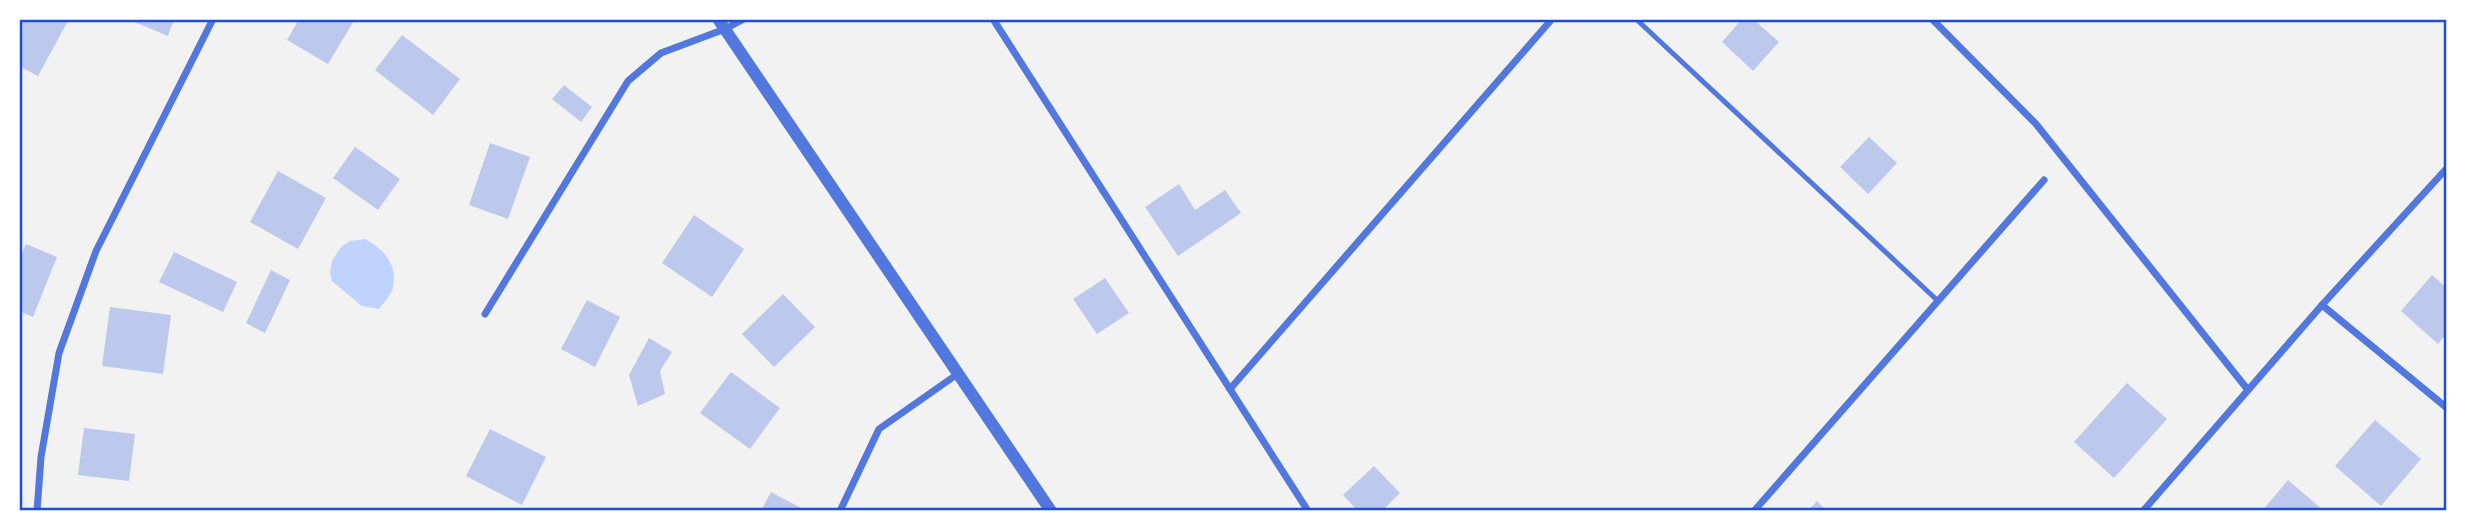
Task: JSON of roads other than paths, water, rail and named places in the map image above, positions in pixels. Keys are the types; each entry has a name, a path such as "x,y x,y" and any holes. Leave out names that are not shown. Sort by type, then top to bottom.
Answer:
{"street":[{"path":"37,511 41,457 59,353 96,251 213,19"},
{"path":"485,314 628,81 660,53 721,24 744,19"},
{"path":"993,19 1308,511"},
{"path":"1230,389 1552,19"},
{"path":"1932,19 2036,124 2248,390"},
{"path":"721,24 1051,511"},
{"path":"2143,511 2322,305 2447,167"},
{"path":"1754,511 2044,180"},
{"path":"2322,305 2447,408"},
{"path":"840,511 879,429 959,373"}],"lane":[{"path":"1636,19 1938,302"}],"water":[{"path":"365,239 384,253 394,274 391,293 379,309 362,306 332,281 330,273 332,261 341,247 350,241"}]}
